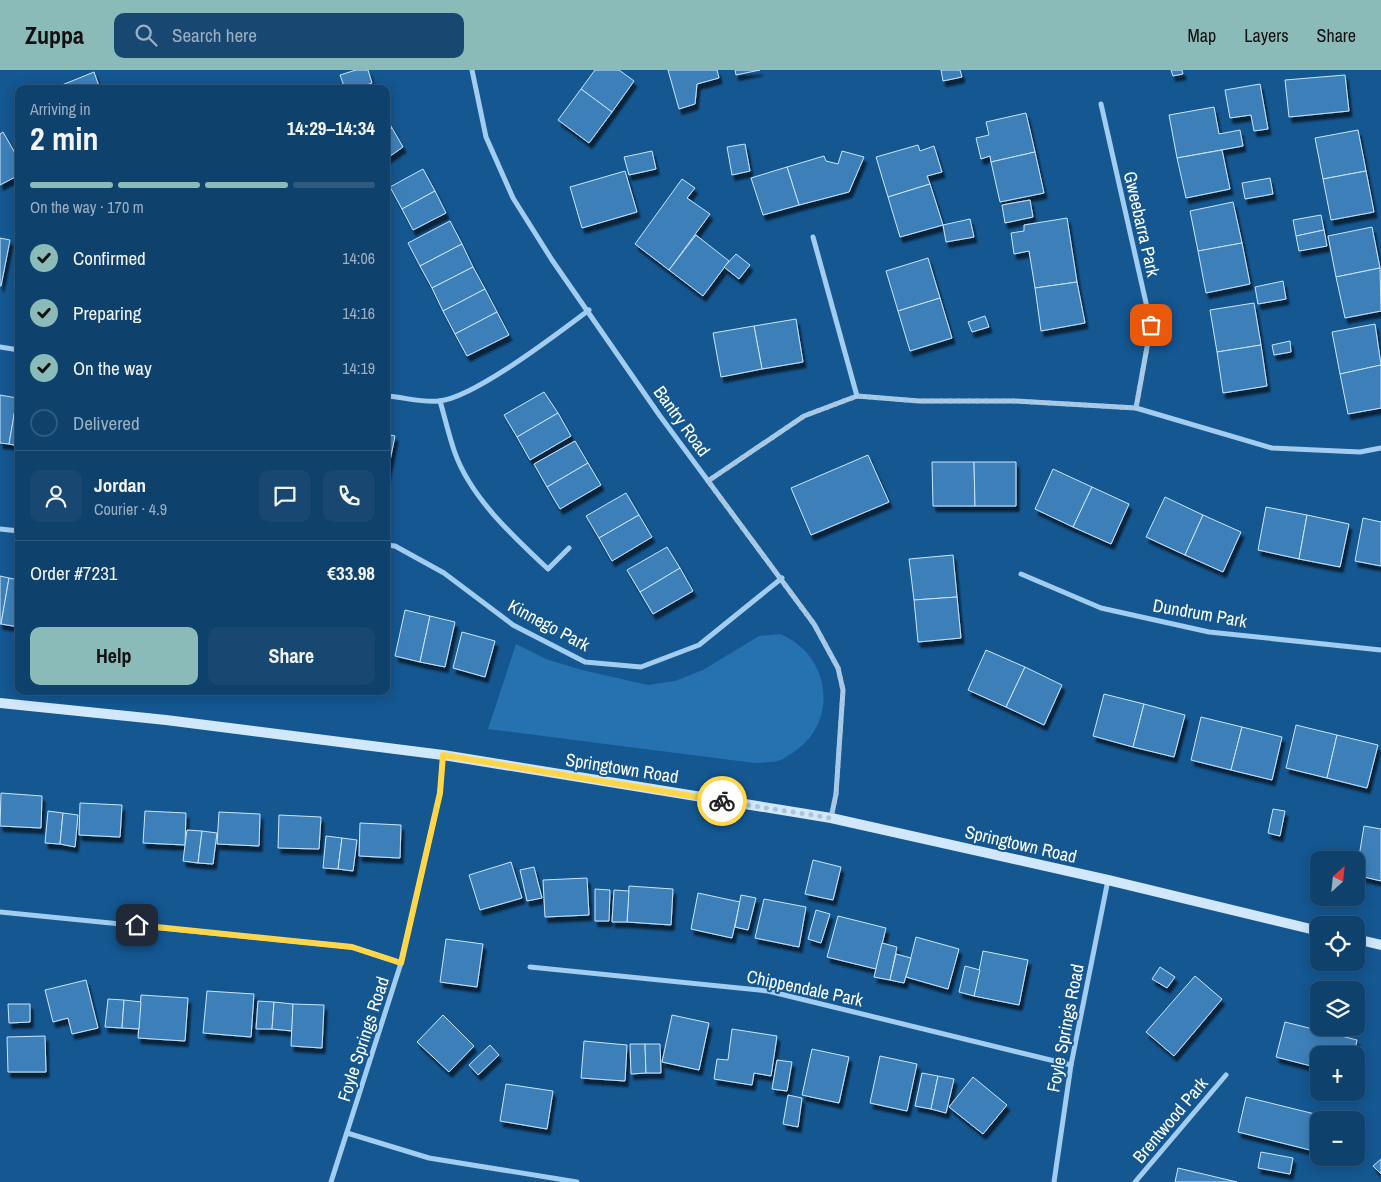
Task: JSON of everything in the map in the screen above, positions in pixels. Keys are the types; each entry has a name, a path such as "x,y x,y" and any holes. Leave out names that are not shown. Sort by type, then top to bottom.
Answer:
{"main road":[{"name":"Springtown Road","path":"0,703 166,720 443,755 831,818 1108,880 1310,929"},
{"path":"1365,941 1381,945"}],"street":[{"name":"Bantry Road","path":"472,70 486,137 513,198 552,260 708,481 782,578 814,624 838,668 843,690 836,794 831,818"},
{"name":"Gweebarra Park","path":"1101,104 1151,325 1136,408"},
{"path":"813,237 857,396"},
{"path":"390,396 440,401 468,391 514,363 589,310"},
{"path":"0,347 15,349"},
{"path":"708,481 804,416 857,396 918,401 1015,401 1136,408 1272,448 1360,452 1381,448"},
{"path":"440,401 455,455 483,503 517,541 548,569 569,548"},
{"path":"0,529 15,531"},
{"name":"Kinnego Park","path":"390,545 395,546 444,573 513,626 585,662 641,667 699,645 782,578"},
{"name":"Dundrum Park","path":"1021,574 1101,608 1200,630 1381,650"},
{"name":"Foyle Springs Road","path":"331,1182 401,963 440,793 443,755"},
{"name":"Foyle Springs Road","path":"1054,1182 1070,1065 1108,880"},
{"path":"0,912 352,947 401,963"},
{"name":"Chippendale Park","path":"530,967 768,991 1070,1065"},
{"name":"Brentwood Park","path":"1135,1182 1226,1075"},
{"path":"347,1133 429,1158 577,1182"}],"shaded area":[{"path":"780,634 797,644 810,657 819,672 823,689 823,706 818,723 809,739 781,760 754,763 488,729 516,644 546,659 582,670 648,685 675,681 703,670 759,636"}],"building":[{"path":"356,70 368,70 372,83 367,85 344,85 340,75"},
{"path":"595,70 619,70 634,81 612,112 581,89"},
{"path":"668,70 717,70 719,78 697,84 695,104 679,109"},
{"path":"735,70 760,70 736,75"},
{"path":"941,70 960,70 962,77 943,81"},
{"path":"1171,70 1182,70 1183,74 1173,76"},
{"path":"94,72 99,85 62,85"},
{"path":"1345,75 1349,111 1289,117 1285,80"},
{"path":"1260,84 1268,129 1254,131 1251,115 1230,118 1225,90"},
{"path":"581,89 612,112 589,143 558,120"},
{"path":"1214,107 1219,134 1240,130 1243,146 1177,158 1169,115"},
{"path":"1026,113 1035,152 991,162 990,156 981,159 976,138 989,135 986,122"},
{"path":"392,128 403,147 390,156 390,129"},
{"path":"1358,130 1366,171 1323,179 1315,138"},
{"path":"3,132 15,153 15,177 0,185 0,134"},
{"path":"745,144 750,171 732,175 727,147"},
{"path":"918,145 920,151 934,146 942,172 927,176 930,184 888,197 876,157"},
{"path":"1222,150 1230,189 1186,198 1177,158"},
{"path":"652,151 656,169 629,175 624,157"},
{"path":"842,151 864,157 849,192 799,205 787,167 824,156 826,161 838,164"},
{"path":"1035,152 1044,193 1000,202 991,162"},
{"path":"787,167 799,205 763,215 751,178"},
{"path":"423,169 435,191 402,209 390,187"},
{"path":"625,171 637,212 582,228 570,187"},
{"path":"1366,171 1374,212 1331,220 1323,179"},
{"path":"1270,178 1273,194 1245,199 1242,183"},
{"path":"682,179 695,188 687,198 710,214 669,270 635,244"},
{"path":"930,184 943,225 900,237 888,197"},
{"path":"435,191 446,213 413,230 402,209"},
{"path":"1030,200 1033,217 1005,223 1002,205"},
{"path":"1233,202 1242,243 1198,251 1190,211"},
{"path":"1321,215 1324,230 1296,236 1293,220"},
{"path":"1067,218 1077,282 1035,288 1029,251 1014,254 1011,233 1024,231 1024,225"},
{"path":"970,219 974,237 946,242 943,225"},
{"path":"450,221 462,244 420,266 408,243"},
{"path":"1372,227 1380,268 1336,277 1328,236"},
{"path":"1324,230 1327,246 1299,251 1296,236"},
{"path":"696,235 729,261 703,296 669,270"},
{"path":"0,238 10,240 1,286 0,286"},
{"path":"1242,243 1250,284 1206,293 1198,251"},
{"path":"462,244 473,267 432,288 420,266"},
{"path":"736,254 750,265 739,279 724,267"},
{"path":"928,258 940,298 898,311 886,271"},
{"path":"473,267 485,289 443,311 432,288"},
{"path":"1380,268 1381,311 1345,318 1336,277"},
{"path":"1283,281 1286,299 1258,304 1255,287"},
{"path":"1077,282 1085,323 1041,331 1035,288"},
{"path":"485,289 497,312 455,334 443,311"},
{"path":"940,298 952,338 910,351 898,311"},
{"path":"1254,303 1261,345 1217,352 1210,310"},
{"path":"497,312 509,335 467,356 455,334"},
{"path":"985,316 989,327 972,332 968,322"},
{"path":"796,319 803,362 762,369 754,326"},
{"path":"1375,324 1381,365 1340,374 1332,332"},
{"path":"754,326 762,369 721,377 713,333"},
{"path":"1290,341 1291,352 1274,355 1272,345"},
{"path":"1261,345 1267,386 1223,393 1217,352"},
{"path":"1381,365 1381,408 1348,414 1340,374"},
{"path":"544,392 558,413 517,437 504,415"},
{"path":"0,395 15,398 15,410 9,444 0,443"},
{"path":"15,410 15,445 9,444"},
{"path":"558,413 571,436 530,460 517,437"},
{"path":"390,435 395,436 390,460"},
{"path":"575,441 588,463 547,487 534,464"},
{"path":"868,455 889,502 811,535 791,488"},
{"path":"932,462 974,462 975,506 933,506"},
{"path":"974,462 1016,462 1016,506 975,506"},
{"path":"588,463 601,485 560,509 547,487"},
{"path":"1053,469 1092,487 1073,527 1035,509"},
{"path":"1092,487 1129,504 1111,544 1073,527"},
{"path":"626,493 639,515 599,538 586,516"},
{"path":"1165,497 1203,515 1185,555 1146,537"},
{"path":"1266,507 1307,515 1299,559 1258,550"},
{"path":"639,515 652,537 612,561 599,538"},
{"path":"1203,515 1241,532 1223,572 1185,555"},
{"path":"1307,515 1349,524 1340,567 1299,559"},
{"path":"1363,518 1381,522 1381,566 1355,561"},
{"path":"667,547 680,568 640,592 627,570"},
{"path":"953,555 957,597 914,600 909,559"},
{"path":"680,568 693,591 653,614 640,592"},
{"path":"0,576 9,578 1,624 0,624"},
{"path":"9,578 15,579 15,626 1,624"},
{"path":"957,597 961,638 918,642 914,600"},
{"path":"405,610 430,616 420,662 395,656"},
{"path":"430,616 455,622 445,667 420,662"},
{"path":"462,632 495,641 485,677 453,668"},
{"path":"986,650 1025,667 1006,707 968,690"},
{"path":"1025,667 1062,685 1044,725 1006,707"},
{"path":"1104,694 1144,704 1133,747 1093,736"},
{"path":"1144,704 1185,715 1174,757 1133,747"},
{"path":"1201,717 1242,727 1231,770 1191,760"},
{"path":"1296,725 1337,735 1327,778 1286,768"},
{"path":"1242,727 1282,737 1272,780 1231,770"},
{"path":"1337,735 1378,745 1367,788 1327,778"},
{"path":"1,793 42,796 41,828 0,826"},
{"path":"80,803 122,805 120,837 79,835"},
{"path":"1273,809 1285,811 1280,836 1268,833"},
{"path":"48,811 63,813 60,844 45,843"},
{"path":"145,811 186,813 185,845 143,843"},
{"path":"219,812 260,814 259,846 217,844"},
{"path":"63,813 78,815 75,847 60,844"},
{"path":"279,815 321,817 319,849 278,848"},
{"path":"360,823 401,825 400,858 359,856"},
{"path":"1364,826 1381,829 1381,881 1365,877 1365,851 1360,851"},
{"path":"187,830 202,831 198,863 183,861"},
{"path":"202,831 217,833 213,864 198,863"},
{"path":"326,836 342,838 338,869 323,868"},
{"path":"342,838 357,840 353,871 338,869"},
{"path":"813,860 841,867 833,900 805,894"},
{"path":"511,862 522,898 480,910 469,875"},
{"path":"534,867 542,898 527,901 520,870"},
{"path":"587,878 589,915 545,917 543,880"},
{"path":"629,886 673,889 671,925 627,922"},
{"path":"595,889 610,890 609,921 595,921"},
{"path":"614,890 629,891 627,922 612,922"},
{"path":"698,893 740,902 732,938 691,929"},
{"path":"741,895 756,898 748,930 735,927"},
{"path":"764,899 806,907 799,947 755,938"},
{"path":"816,910 830,914 821,943 808,939"},
{"path":"838,916 886,928 876,969 827,957"},
{"path":"916,937 959,949 948,989 906,977"},
{"path":"446,939 483,944 477,987 440,982"},
{"path":"882,943 897,947 890,980 874,977"},
{"path":"983,951 1028,960 1019,1005 974,996"},
{"path":"896,954 911,958 904,983 890,980"},
{"path":"965,966 980,970 974,996 959,992"},
{"path":"1160,967 1175,977 1167,988 1152,979"},
{"path":"1195,976 1222,999 1174,1056 1146,1032"},
{"path":"86,980 98,1028 72,1034 68,1018 53,1022 45,990"},
{"path":"207,991 254,994 251,1037 203,1033"},
{"path":"141,995 188,998 185,1041 138,1038"},
{"path":"108,999 124,1000 122,1028 105,1027"},
{"path":"124,1000 141,1002 139,1029 122,1028"},
{"path":"258,1001 274,1002 272,1029 256,1029"},
{"path":"274,1002 293,1004 292,1031 272,1029"},
{"path":"8,1004 30,1004 30,1022 9,1023"},
{"path":"293,1004 324,1005 322,1048 291,1046"},
{"path":"443,1015 474,1046 449,1072 417,1042"},
{"path":"672,1015 709,1023 699,1070 662,1062"},
{"path":"1285,1022 1310,1028 1310,1036 1341,1036 1357,1040 1356,1046 1310,1046 1310,1066 1276,1057"},
{"path":"732,1029 777,1036 771,1076 754,1073 752,1085 714,1079 717,1059 728,1060"},
{"path":"45,1036 46,1072 8,1072 7,1037"},
{"path":"584,1041 627,1045 625,1081 581,1078"},
{"path":"630,1044 645,1044 646,1073 631,1074"},
{"path":"645,1044 660,1044 661,1073 646,1073"},
{"path":"490,1045 499,1055 478,1075 469,1065"},
{"path":"812,1049 849,1057 839,1103 802,1095"},
{"path":"880,1056 917,1064 907,1111 870,1103"},
{"path":"777,1060 792,1062 787,1091 772,1089"},
{"path":"922,1073 938,1076 931,1109 915,1106"},
{"path":"938,1076 954,1079 946,1113 931,1109"},
{"path":"973,1077 1007,1105 983,1134 949,1107"},
{"path":"506,1084 553,1091 547,1129 500,1121"},
{"path":"788,1095 802,1098 798,1127 783,1124"},
{"path":"1246,1097 1310,1113 1310,1150 1238,1132"},
{"path":"1261,1152 1293,1158 1290,1174 1258,1168"},
{"path":"1381,1159 1381,1174 1373,1166"},
{"path":"1178,1168 1237,1182 1175,1182"}],"way so far":[{"path":"722,801 831,818 836,794 843,690 838,668 814,624 782,578 708,481 804,416 857,396 918,401 1015,401 1136,408 1151,325"}],"route":[{"path":"137,925 352,947 401,963 440,793 443,755 722,801"}]}
